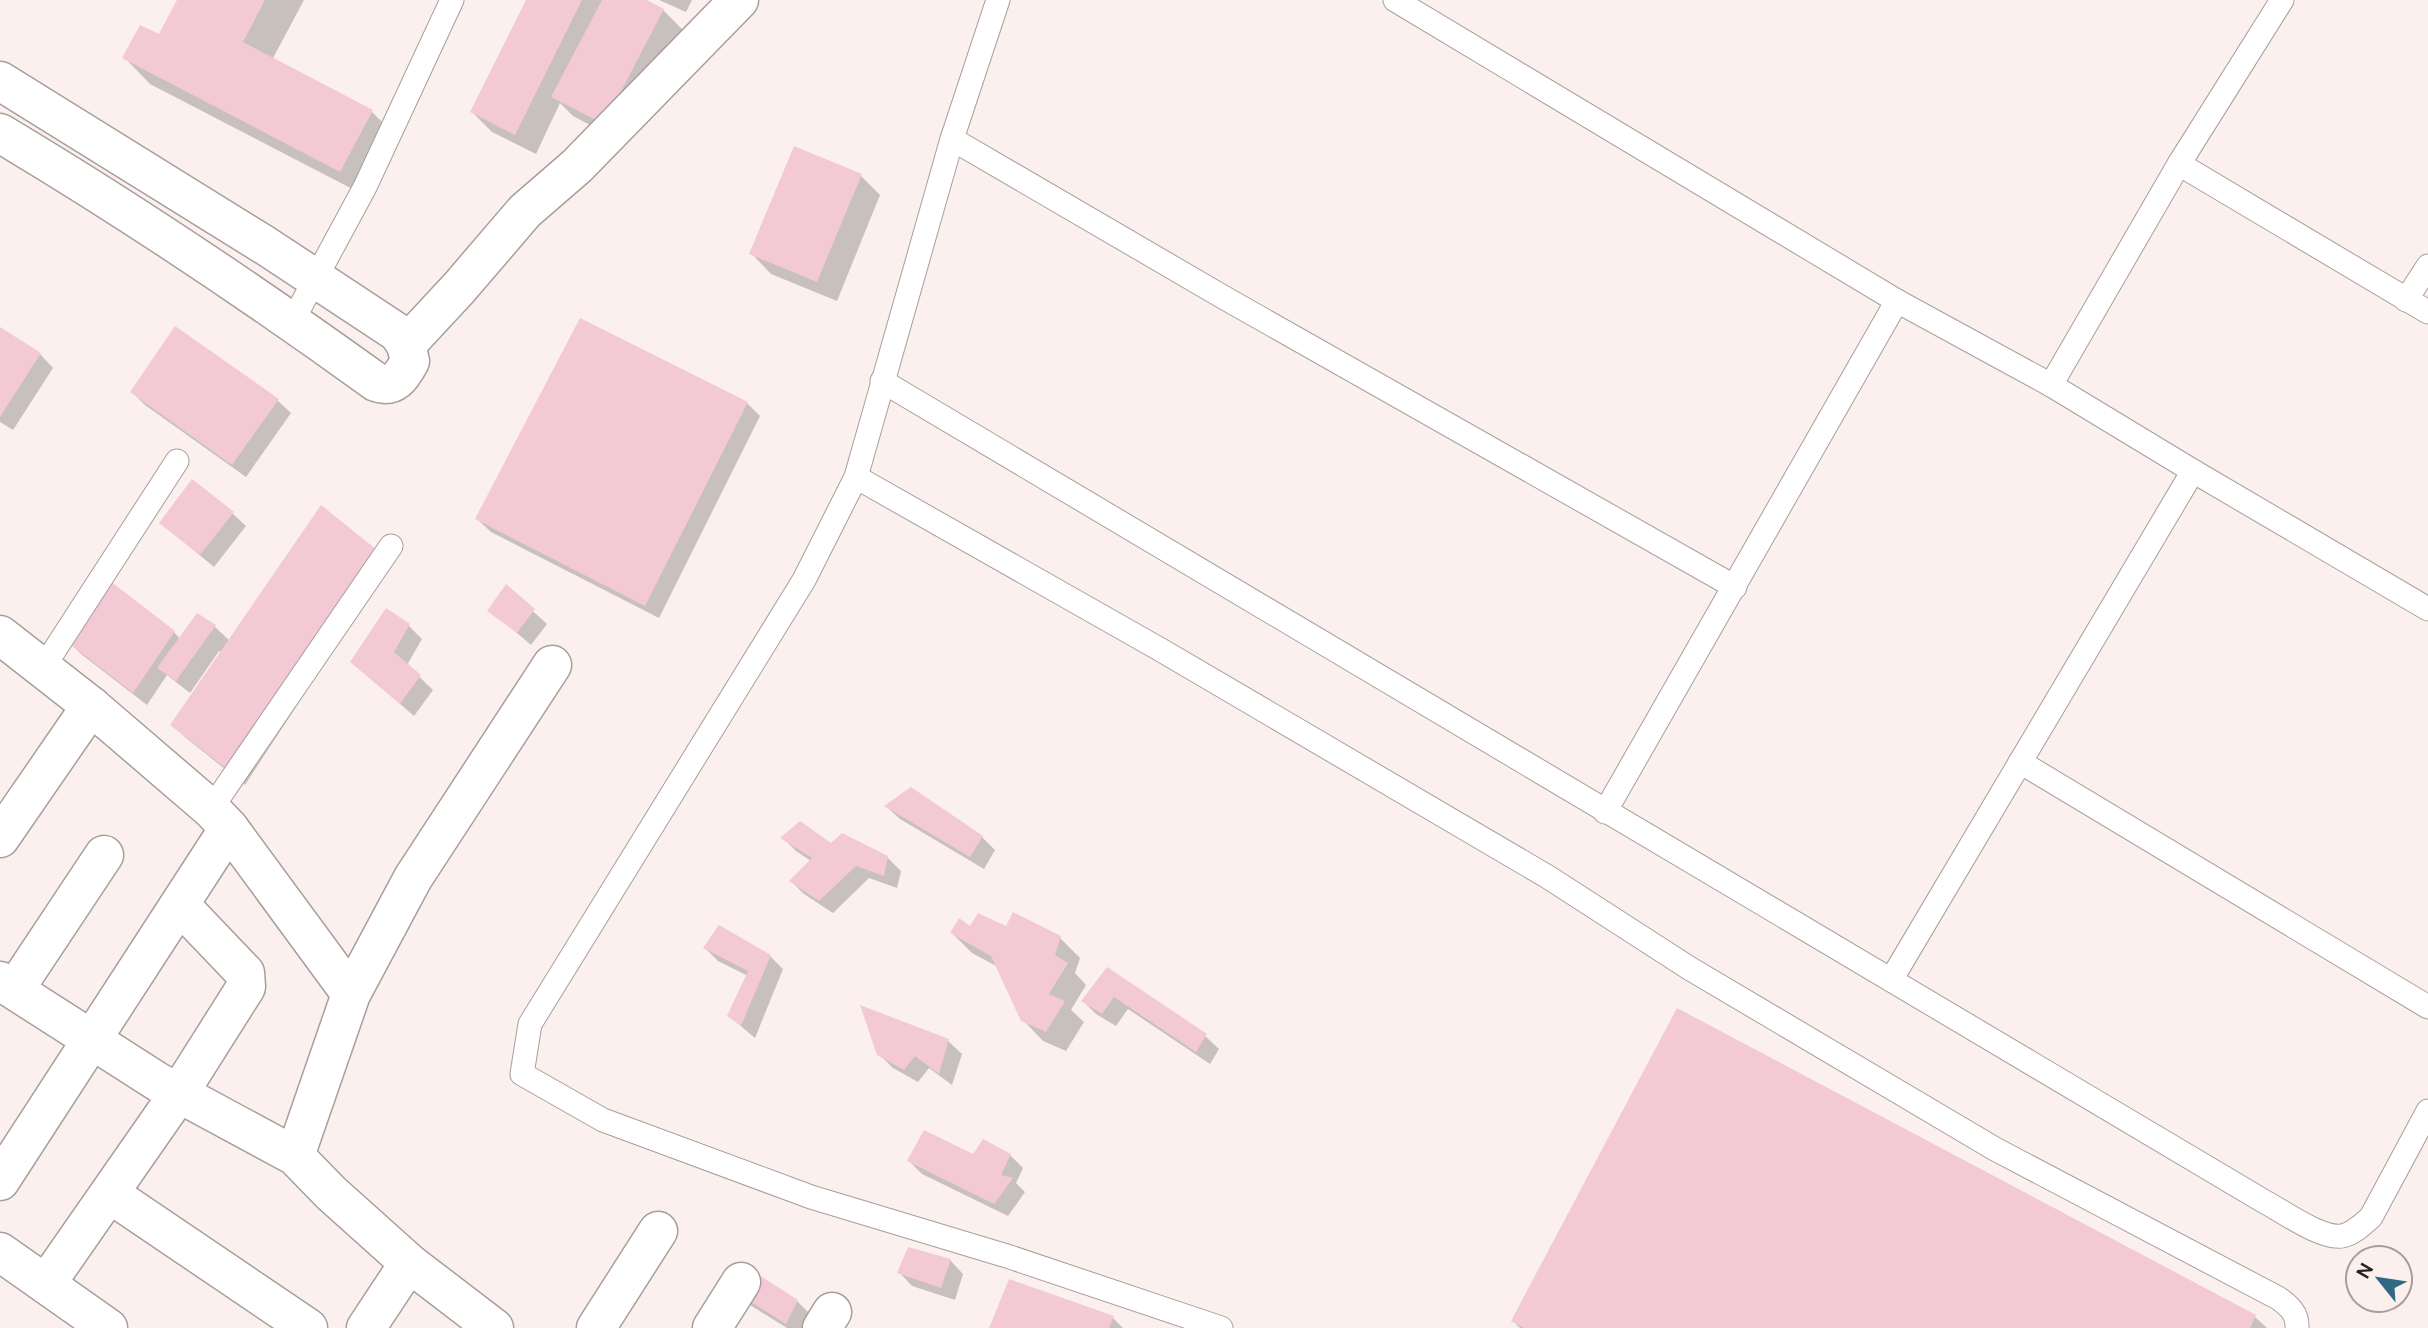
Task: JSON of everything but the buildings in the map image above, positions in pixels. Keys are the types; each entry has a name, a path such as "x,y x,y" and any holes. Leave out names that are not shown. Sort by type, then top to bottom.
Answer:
{"street":[{"path":"406,345 525,211 577,166 738,0"},
{"path":"0,81 398,333 406,345 410,361 402,376 392,384 376,382 244,288 0,133"},
{"path":"0,635 91,706 220,818 351,994"},
{"path":"295,1156 351,994 413,878 552,665"},
{"path":"0,838 91,706"},
{"path":"0,1181 180,905 220,818"},
{"path":"104,855 8,985 179,1093 295,1156 331,1193 479,1324"},
{"path":"46,1284 179,1093 246,987 245,973 180,905"},
{"path":"110,1194 308,1328"},
{"path":"596,1328 659,1231"},
{"path":"0,1252 108,1328"},
{"path":"366,1328 409,1263"},
{"path":"712,1328 741,1282"}],"lane":[{"path":"292,322 365,187 452,0"},
{"path":"998,0 952,139 856,477 804,580 530,1024 522,1074 603,1120 811,1197 1010,1257 1221,1328"},
{"path":"1395,0 1897,301 2051,385 2428,609"},
{"path":"2051,385 2179,164 2282,0"},
{"path":"952,139 1235,304 1735,587"},
{"path":"2179,164 2428,312"},
{"path":"2406,300 2428,266"},
{"path":"1605,812 1897,301"},
{"path":"882,381 1605,812 2265,1202 2324,1234 2342,1236 2356,1230 2371,1217 2428,1111"},
{"path":"43,668 177,461"},
{"path":"1891,980 2193,471"},
{"path":"856,477 1161,650 1524,863 1689,968 1995,1149 2278,1298 2296,1315 2297,1328"},
{"path":"220,818 391,545"},
{"path":"2020,762 2428,1007"}]}
